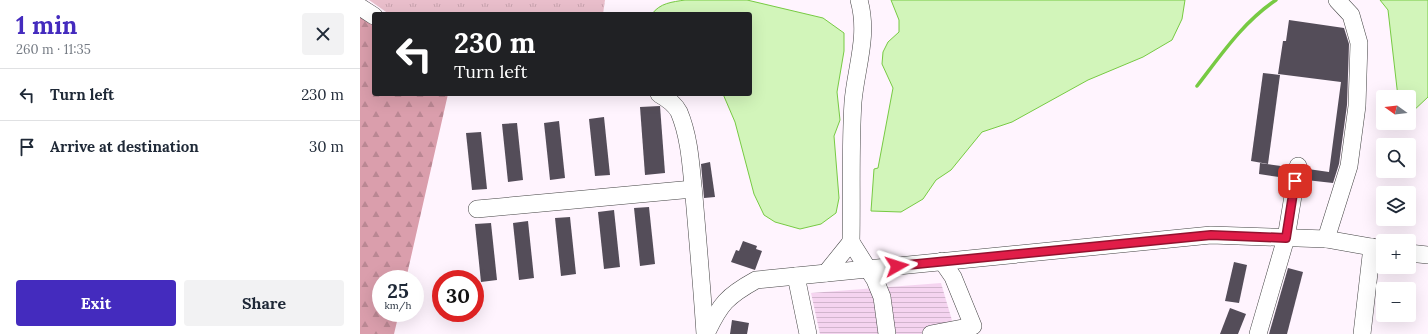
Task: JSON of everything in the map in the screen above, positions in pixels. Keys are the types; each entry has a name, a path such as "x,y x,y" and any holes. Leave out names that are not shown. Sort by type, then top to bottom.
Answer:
{"street":[{"path":"859,0 864,17 862,44 853,101 851,242 875,280 882,297 887,334"},
{"path":"1326,239 1349,166 1357,106 1359,43 1351,15 1337,0"},
{"path":"360,7 372,15"},
{"path":"662,96 667,98 678,110 685,130 693,189 706,334"},
{"path":"1258,334 1286,238 1298,166"},
{"path":"476,209 693,189"},
{"path":"706,334 716,311 736,291 756,280 1211,235 1326,239 1376,248"},
{"path":"826,273 851,242"},
{"path":"1362,334 1376,254"},
{"path":"1416,254 1428,256"},
{"path":"931,334 975,330 953,278 942,261"},
{"path":"796,276 808,334"}],"shaded area":[{"path":"685,0 747,0 823,18 844,33 844,51 837,92 840,120 834,136 839,198 836,213 821,224 800,229 775,222 764,215 754,194 735,122 724,96 752,96 752,12 654,12 659,7 671,2"},
{"path":"891,0 1185,0 1182,19 1172,40 1143,57 1088,80 1012,122 982,132 951,170 936,180 923,199 901,212 871,211 874,169 878,168 893,88 882,64 883,52 888,42 899,32 899,20"},
{"path":"1380,0 1428,0 1428,97 1416,108 1416,90 1397,90 1388,10"},
{"path":"941,283 956,334 820,334 811,293"}],"green space":[{"path":"369,0 605,0 603,12 386,12"},
{"path":"360,11 372,20 372,96 448,96 408,270 372,270 372,322 397,322 394,334 360,334"}],"building":[{"path":"1289,20 1344,28 1349,44 1347,105 1339,164 1333,183 1306,180 1308,169 1329,172 1341,82 1278,74 1283,41 1286,41"},
{"path":"1263,73 1280,75 1268,164 1251,161"},
{"path":"660,106 665,173 645,175 640,107"},
{"path":"604,117 610,175 595,176 589,119"},
{"path":"559,121 565,178 550,180 544,123"},
{"path":"517,123 523,180 508,182 502,124"},
{"path":"481,132 487,189 472,190 466,133"},
{"path":"710,162 715,197 704,198 701,164"},
{"path":"1260,163 1288,167 1286,178 1259,174"},
{"path":"649,207 655,264 640,266 634,208"},
{"path":"614,210 620,267 604,269 598,212"},
{"path":"570,217 576,274 561,276 555,218"},
{"path":"528,221 534,278 519,280 513,223"},
{"path":"491,223 497,280 484,282 484,270 480,270 475,224"},
{"path":"743,241 757,246 756,249 762,251 755,270 731,262 736,250 739,251"},
{"path":"1234,262 1247,265 1239,303 1225,301"},
{"path":"1288,268 1303,272 1287,334 1269,334"},
{"path":"1230,308 1246,314 1238,334 1220,334"},
{"path":"732,320 749,323 747,334 730,334"}],"waterway":[{"path":"1197,86 1224,51 1253,18 1276,0"}],"route":[{"path":"897,266 1211,235 1286,238 1295,181"}]}
